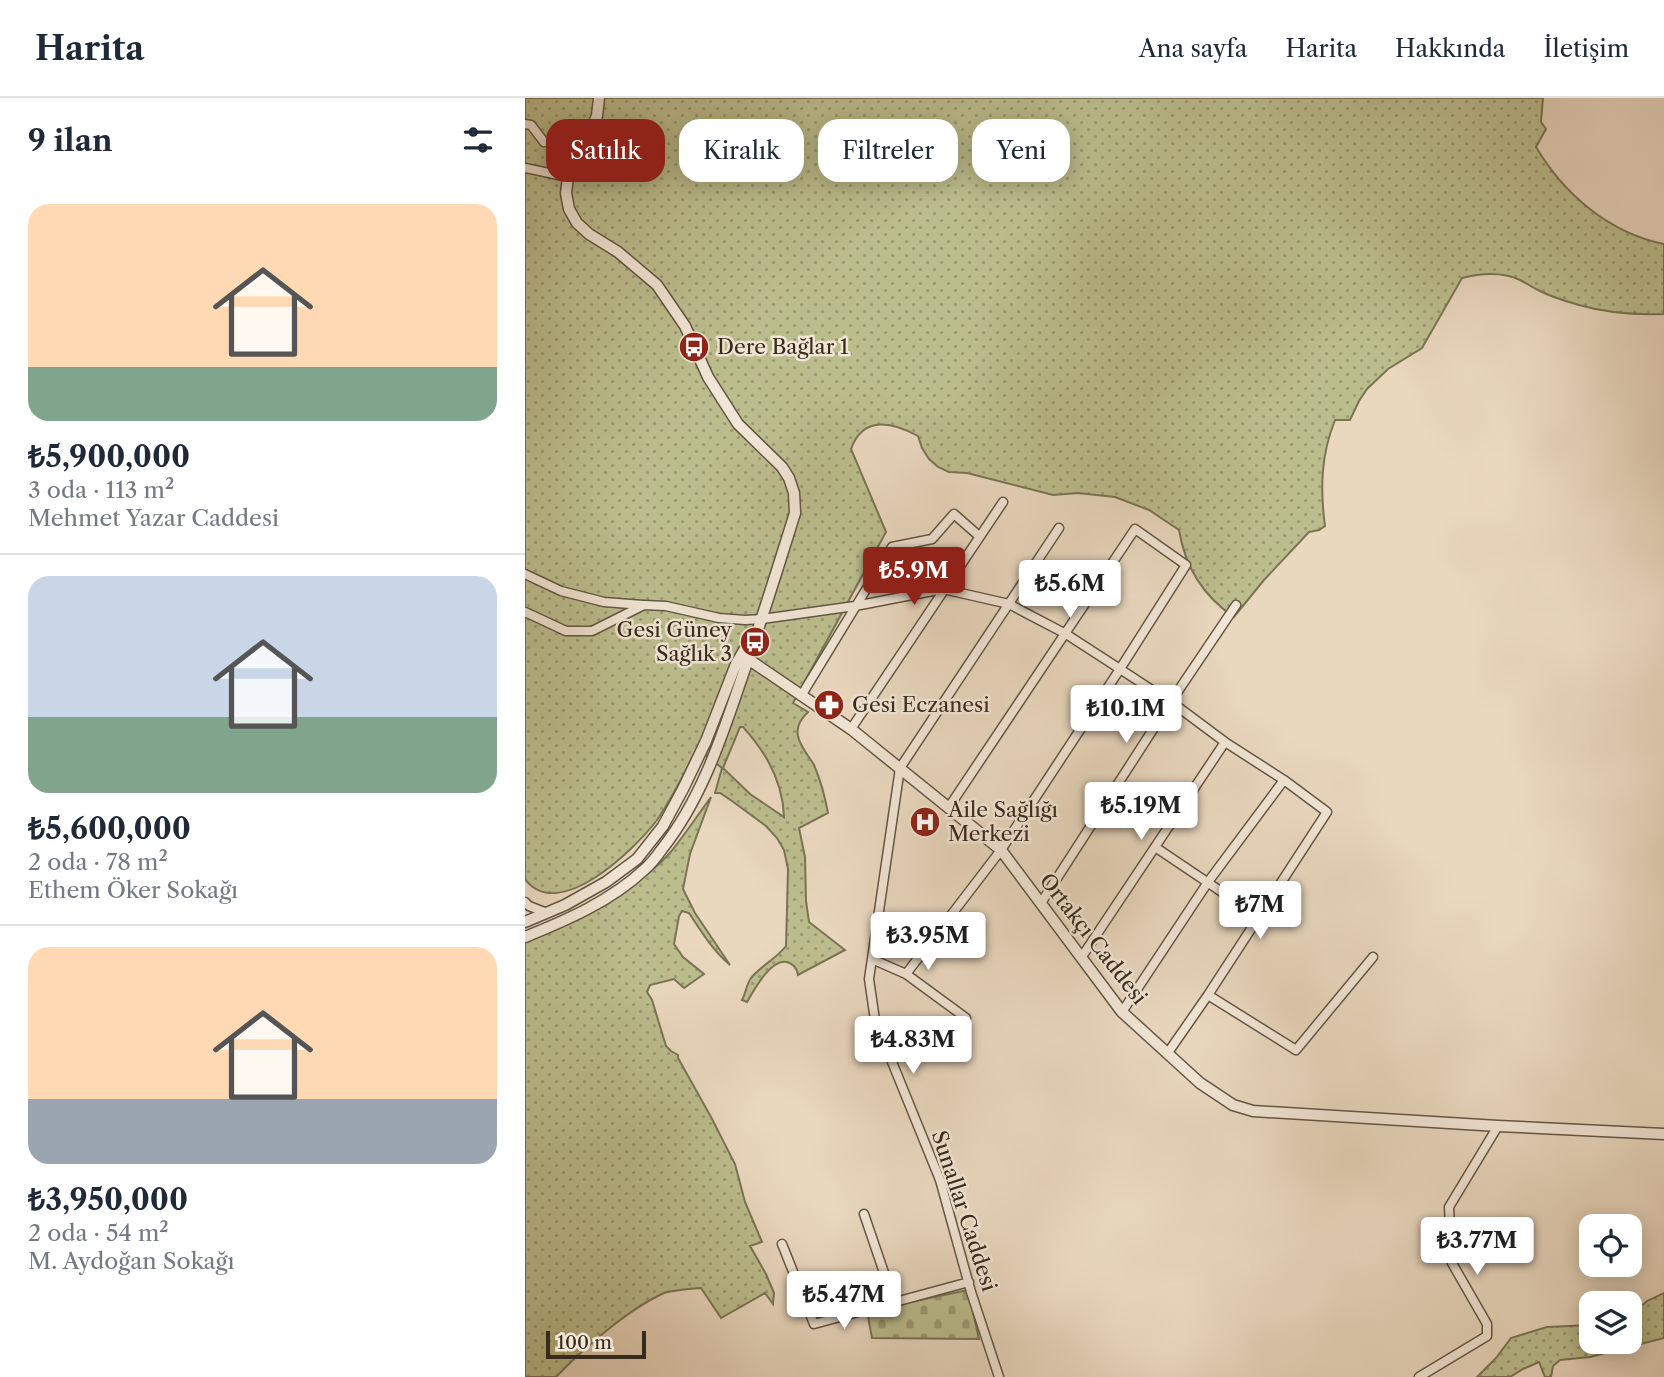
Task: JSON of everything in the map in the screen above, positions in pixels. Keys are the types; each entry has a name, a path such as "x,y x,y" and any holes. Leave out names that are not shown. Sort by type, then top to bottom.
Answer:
{"street":[{"path":"596,119 599,98"},
{"path":"525,124 531,125 544,142"},
{"path":"525,168 546,172"},
{"path":"525,937 571,918 614,894 646,869 674,833 718,747 795,513 794,493 789,478 782,467 737,424 708,377 685,327 657,285 577,223 569,209 567,182"},
{"path":"851,729 1003,502"},
{"path":"801,696 892,547 932,539 954,514 979,536"},
{"path":"900,768 1059,528"},
{"path":"906,974 1000,849 1186,565 1135,529 949,807"},
{"path":"525,574 561,591 604,602 666,606 719,618 745,620 855,606 943,589 1009,604 1066,634 1284,779 1327,812 1167,1054"},
{"path":"525,612 566,631 592,631 644,605"},
{"path":"1041,903 1236,605"},
{"path":"525,922 565,905 606,882 637,859 663,826 706,741 736,664 762,619"},
{"name":"Ortakçı Caddesi","path":"748,659 851,729 1000,849 1122,1012 1201,1083 1233,1105 1253,1111 1664,1134"},
{"path":"1081,958 1225,742"},
{"name":"Sunallar Caddesi","path":"900,768 869,979 875,1020 940,1180 999,1377"},
{"path":"1122,1012 1208,882 1284,779"},
{"path":"1155,847 1259,916"},
{"path":"525,902 547,913"},
{"path":"1208,995 1296,1050 1373,957"},
{"path":"872,959 906,974 966,1018"},
{"path":"1419,1377 1487,1336 1487,1324 1452,1262 1449,1207 1498,1126"},
{"path":"864,1214 894,1302"},
{"path":"782,1244 814,1324 969,1282"}],"green space":[{"path":"525,98 1543,98 1541,122 1546,129 1536,147 1560,180 1590,209 1607,221 1644,239 1664,244 1664,314 1621,313 1590,308 1553,297 1506,275 1484,274 1462,278 1422,348 1388,369 1367,389 1350,420 1335,420 1323,472 1325,526 1309,532 1234,617 1213,600 1197,579 1186,556 1179,530 1149,510 1115,497 1078,493 1053,495 967,473 949,472 929,459 918,436 899,427 880,424 871,426 856,438 851,449 886,532 793,703 808,712 800,723 798,736 814,765 828,813 799,828 805,857 809,922 845,950 798,975 795,967 781,962 769,970 747,1002 742,1000 751,978 786,946 788,869 784,850 766,826 720,793 715,793 722,768 697,749 657,820 632,848 615,863 576,888 557,893 540,891 525,879","holes":["740,727 743,727 759,747 777,780 784,817 750,794 723,768"]},
{"path":"711,797 690,854 683,889 695,913 730,965 713,947 689,913 682,911 674,944 683,957 704,974 684,988 674,979 650,985 647,992 666,1046 678,1055 735,1164 745,1202 762,1242 750,1246 774,1293 773,1304 765,1293 721,1318 701,1288 664,1293 635,1309 607,1330 556,1377 525,1377 525,938 588,914 631,888 669,854"},
{"path":"968,1290 979,1339 872,1338 867,1311"},
{"path":"1664,1293 1664,1338 1642,1344 1642,1305"},
{"path":"1579,1326 1579,1354 1602,1354 1560,1360 1553,1366 1551,1377 1545,1377 1539,1362 1510,1377 1477,1377 1511,1338 1547,1327"}],"place":[{"name":"Dere Bağlar 1","path":"694,347"},
{"name":"Gesi Güney Sağlık 3","path":"755,642"},
{"name":"Gesi Eczanesi","path":"829,705"},
{"name":"Aile Sağlığı Merkezi","path":"925,822"}]}
